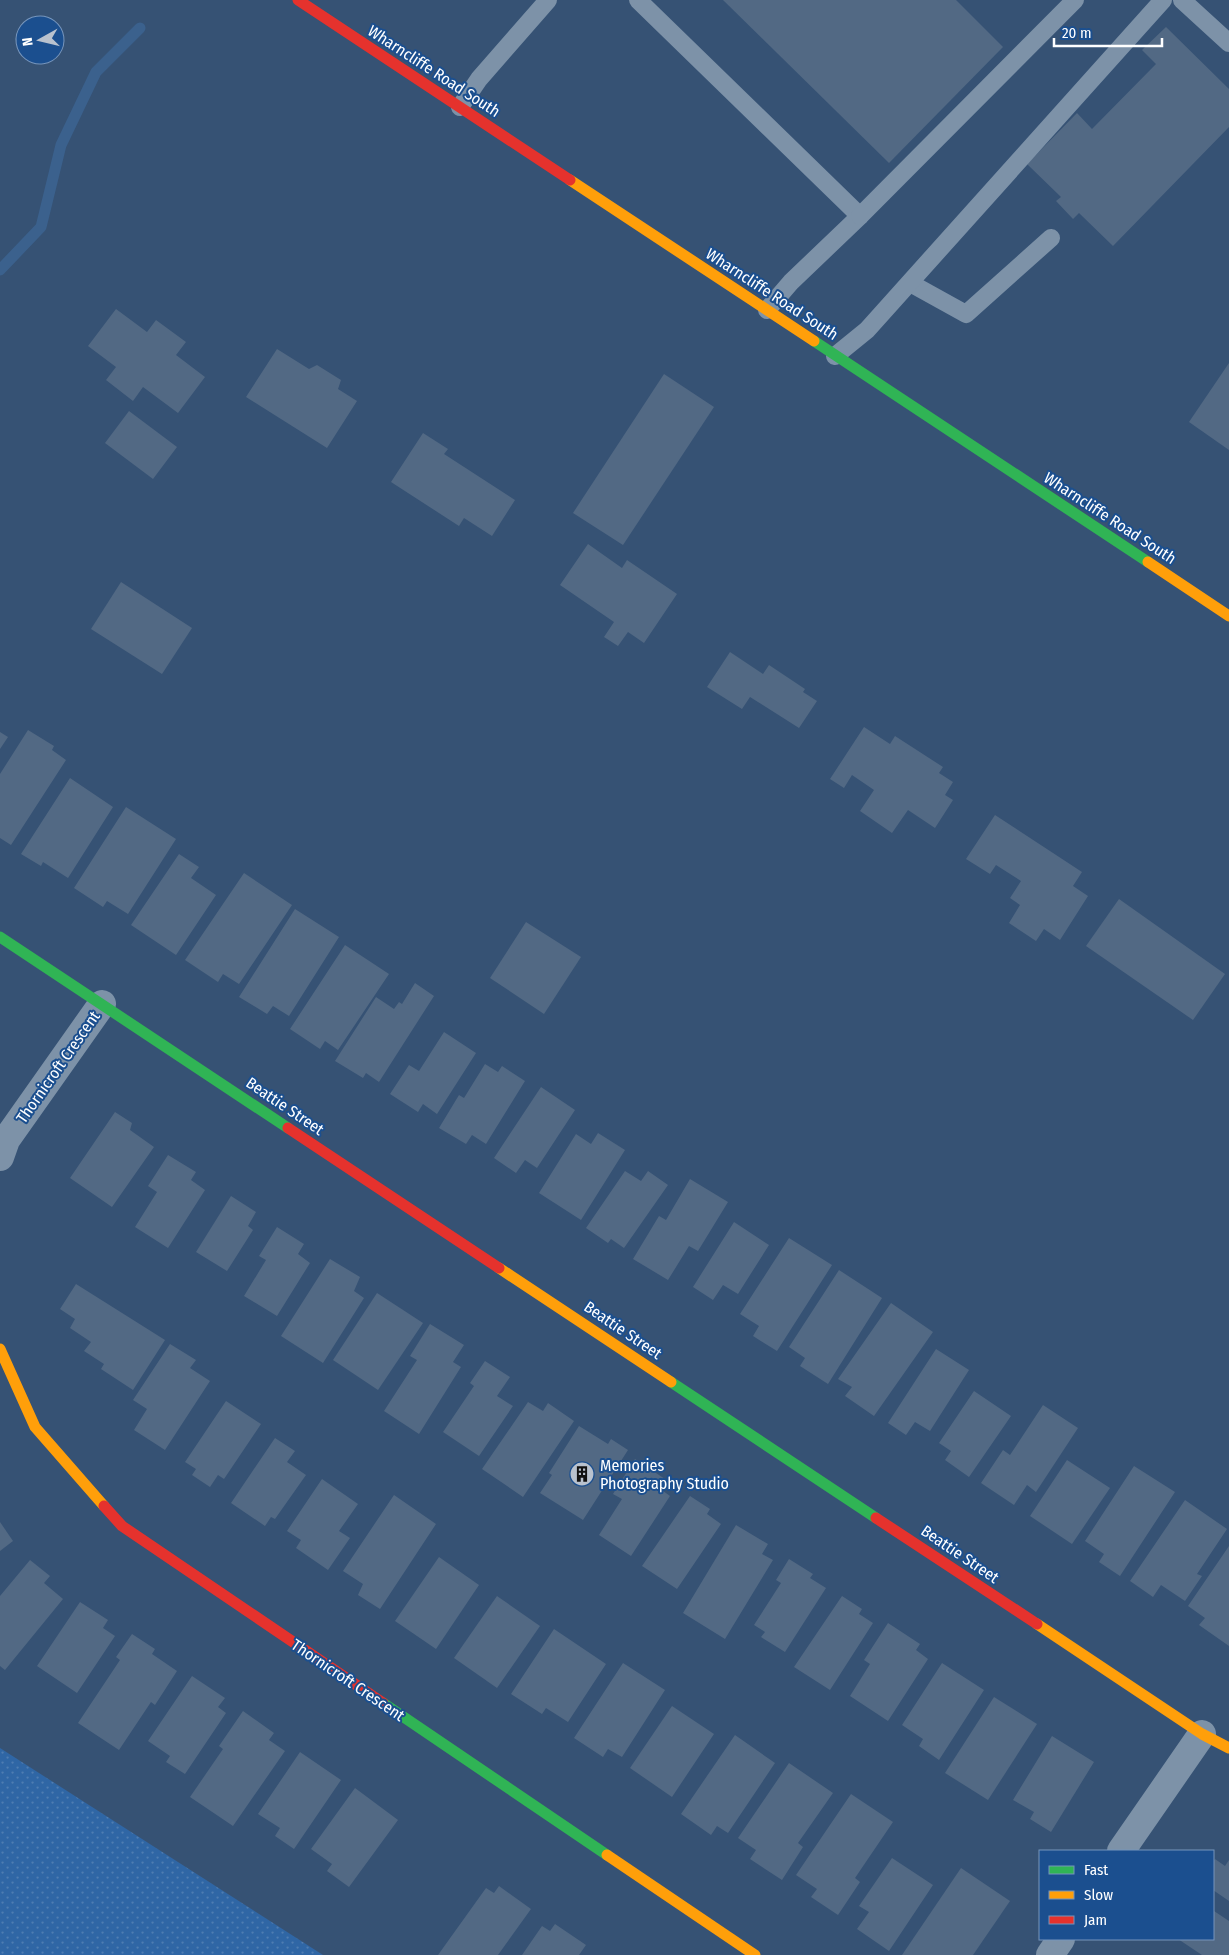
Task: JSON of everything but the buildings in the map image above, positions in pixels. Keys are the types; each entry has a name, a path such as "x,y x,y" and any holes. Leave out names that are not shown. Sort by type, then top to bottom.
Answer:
{"street":[{"name":"Wharncliffe Road South","path":"298,0 1229,616"},
{"name":"Beattie Street","path":"0,937 1202,1734 1229,1748"},
{"name":"Thornicroft Crescent","path":"0,1157 6,1140 102,1004"},
{"name":"Thornicroft Crescent","path":"0,1349 35,1427 122,1526 755,1955"},
{"path":"1122,1850 1202,1734"},
{"path":"1050,1955 1060,1940"}],"lane":[{"path":"460,107 479,79 548,0"},
{"path":"638,0 860,216"},
{"path":"767,310 791,282 860,216 1075,0"},
{"path":"836,356 868,330 1163,0"},
{"path":"1193,3 1229,43"},
{"path":"910,283 966,314 1051,238"}],"shaded area":[{"path":"0,1748 323,1955 0,1955"}],"waterway":[{"path":"0,270 41,227 61,145 96,72 140,28"}],"traffic: fast":[{"path":"814,341 1148,562"},
{"path":"0,937 288,1128"},
{"path":"671,1382 876,1518"},
{"path":"383,1703 607,1855"}],"traffic: slow":[{"path":"570,180 814,341"},
{"path":"1148,562 1229,616"},
{"path":"499,1268 671,1382"},
{"path":"0,1349 35,1427 104,1506"},
{"path":"1037,1624 1202,1734 1229,1748"},
{"path":"607,1855 755,1955"}],"traffic: jam":[{"path":"298,0 570,180"},
{"path":"288,1128 499,1268"},
{"path":"104,1506 122,1526 383,1703"},
{"path":"876,1518 1037,1624"}],"place":[{"name":"Memories Photography Studio","path":"582,1474"}]}
